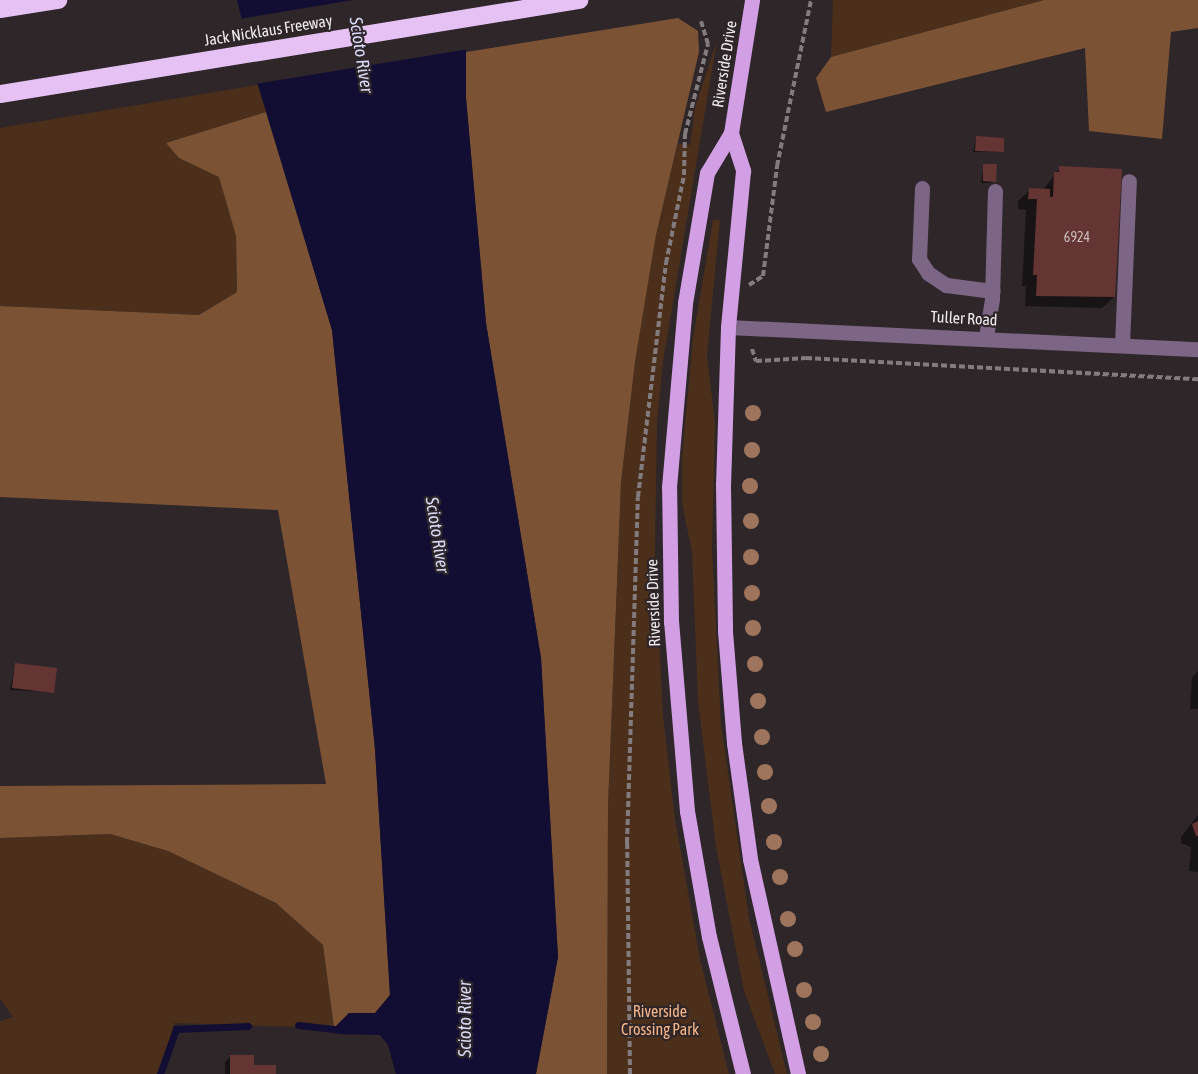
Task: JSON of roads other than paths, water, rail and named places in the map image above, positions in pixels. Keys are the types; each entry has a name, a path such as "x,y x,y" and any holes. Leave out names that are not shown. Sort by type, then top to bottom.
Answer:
{"highway":[{"path":"0,9 58,0"},
{"name":"Jack Nicklaus Freeway","path":"0,94 579,0"}],"main road":[{"name":"Riverside Drive","path":"743,1074 709,937 687,811 675,702 670,566 674,404 686,303 707,173 731,133 752,0"},
{"name":"Riverside Drive","path":"731,133 743,171 728,327 723,566 734,743 750,859 798,1074"}],"street":[{"path":"1122,345 1130,181"},
{"path":"922,188 919,258 928,273 946,285 993,291"},
{"path":"986,337 993,291 994,191"},
{"name":"Tuller Road","path":"728,327 986,337 1198,349"}],"water":[{"name":"Scioto River","path":"237,0 466,0 466,98 486,323 541,658 558,957 536,1074 396,1074 388,1045 380,1035 338,1034 334,1028 349,1013 375,1013 390,995 375,749 332,330 258,85"}],"waterway":[{"path":"298,1025 343,1030"},
{"path":"160,1074 176,1029 248,1026"}],"park label":[{"name":"Riverside Crossing Park","path":"660,1020"}]}
